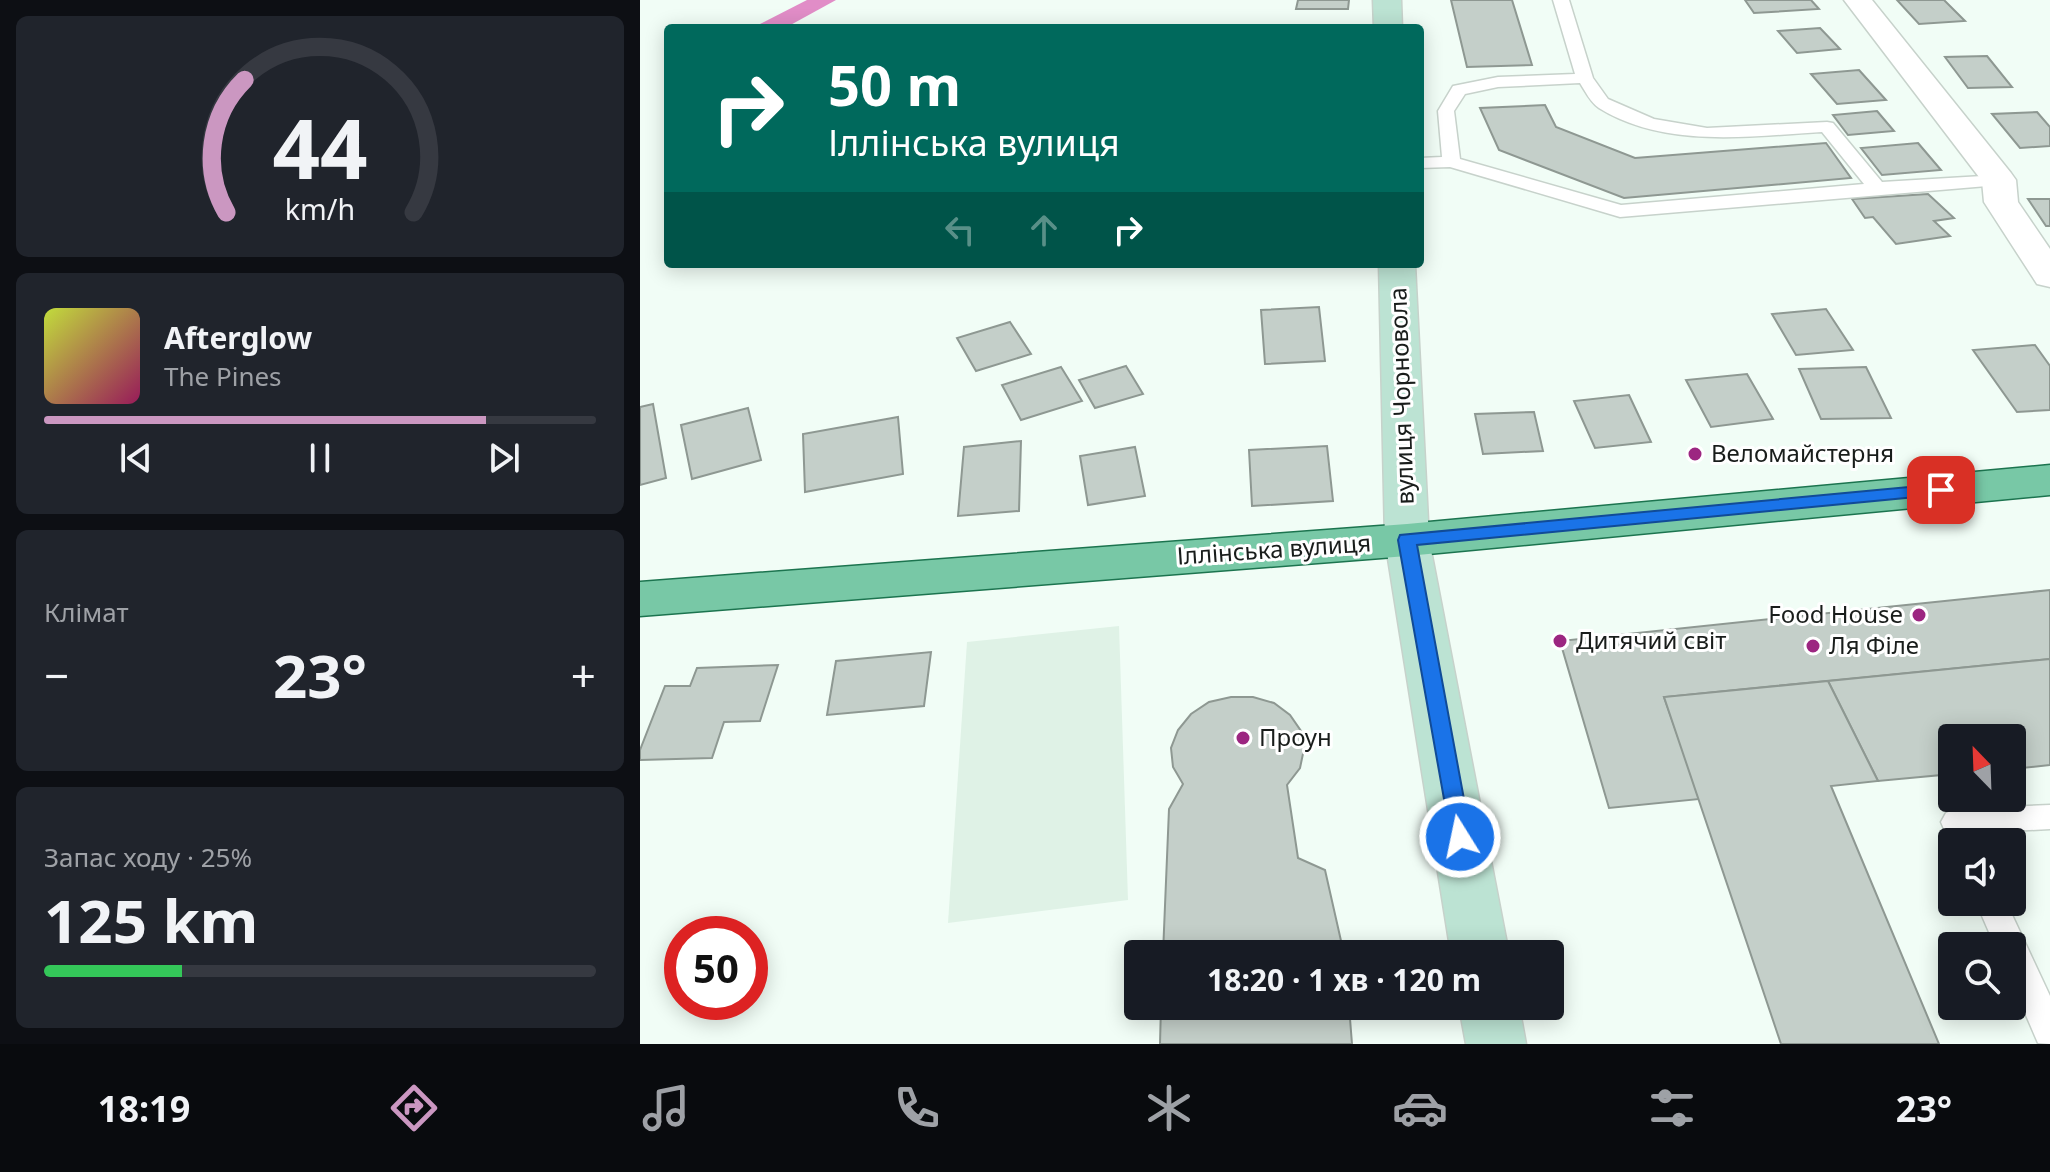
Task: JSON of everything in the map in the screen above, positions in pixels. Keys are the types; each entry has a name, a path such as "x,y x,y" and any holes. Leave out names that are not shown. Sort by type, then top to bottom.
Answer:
{"main road":[{"path":"1387,0 1388,24"},
{"name":"вулиця Чорновола","path":"1397,268 1407,540 1478,940"},
{"name":"Іллінська вулиця","path":"640,599 1407,540 2050,480"},
{"path":"1492,1020 1496,1044"}],"street":[{"path":"1858,0 1999,180 2001,202 2050,276"}],"lane":[{"path":"1561,0 1585,78 1602,103 1650,123 1707,133 1827,127 1877,188"},
{"path":"1451,162 1446,111 1459,90 1498,82 1585,78"},
{"path":"1424,163 1451,162 1620,211 1999,180"},
{"path":"1958,828 1956,822 2050,817"},
{"path":"2026,978 2050,1032"}],"shaded area":[{"path":"807,0 836,0 792,24 760,24"},
{"path":"1119,626 1128,900 948,923 967,642"}],"building":[{"path":"1298,0 1349,0 1348,9 1296,9"},
{"path":"1451,0 1512,0 1532,65 1467,67"},
{"path":"1745,0 1811,0 1819,9 1754,13"},
{"path":"1897,0 1944,0 1965,21 1919,24"},
{"path":"1820,28 1840,49 1797,53 1778,31"},
{"path":"1987,56 2012,87 1968,88 1945,57"},
{"path":"1859,70 1886,100 1837,104 1811,74"},
{"path":"1545,105 1556,127 1635,158 1826,143 1851,178 1624,198 1499,150 1480,108"},
{"path":"1877,111 1894,131 1848,135 1833,115"},
{"path":"2037,112 2050,127 2050,146 2020,148 1992,114"},
{"path":"1918,143 1941,170 1882,175 1861,148"},
{"path":"1928,194 1954,218 1934,221 1950,236 1896,244 1873,217 1865,218 1852,199"},
{"path":"2028,199 2050,199 2050,226 2046,226"},
{"path":"1319,307 1325,361 1265,364 1261,310"},
{"path":"1826,309 1853,350 1796,355 1772,314"},
{"path":"1010,322 1031,354 976,371 957,338"},
{"path":"2035,345 2050,366 2050,410 2017,412 1973,350"},
{"path":"1126,366 1143,394 1095,408 1079,380"},
{"path":"1061,367 1082,401 1021,420 1002,385"},
{"path":"1866,367 1891,418 1821,419 1799,369"},
{"path":"1747,374 1773,419 1711,427 1686,380"},
{"path":"1629,395 1651,442 1595,448 1574,401"},
{"path":"653,404 666,478 640,485 640,407"},
{"path":"748,408 761,460 692,479 681,425"},
{"path":"1534,412 1543,451 1483,454 1475,414"},
{"path":"898,417 903,474 805,492 803,434"},
{"path":"1021,441 1019,511 958,516 964,447"},
{"path":"1327,446 1333,501 1252,506 1249,450"},
{"path":"1135,447 1145,496 1088,505 1080,456"},
{"path":"2050,590 2050,659 1664,697 1700,799 1609,808 1560,641"},
{"path":"931,652 924,706 827,715 836,661"},
{"path":"2050,659 2050,765 2026,768 2026,724 1938,724 1938,775 1878,781 1828,681"},
{"path":"778,665 760,721 724,722 712,758 640,760 640,750 665,686 690,686 697,668"},
{"path":"1828,681 1878,781 1831,786 1939,1044 1781,1044 1664,697"},
{"path":"1231,697 1253,697 1274,703 1290,715 1301,731 1304,749 1300,768 1287,785 1298,858 1325,870 1341,940 1164,940 1169,809 1183,784 1173,767 1171,748 1178,730 1191,714 1209,702"},
{"path":"1161,1020 1350,1020 1352,1044 1160,1044"}],"place":[{"name":"Веломайстерня","path":"1695,454"},
{"name":"Food House","path":"1919,615"},
{"name":"Дитячий світ","path":"1560,641"},
{"name":"Ля Філе","path":"1813,646"},
{"name":"Проун","path":"1243,738"}],"route":[{"path":"1460,837 1407,540 1941,490"}]}
